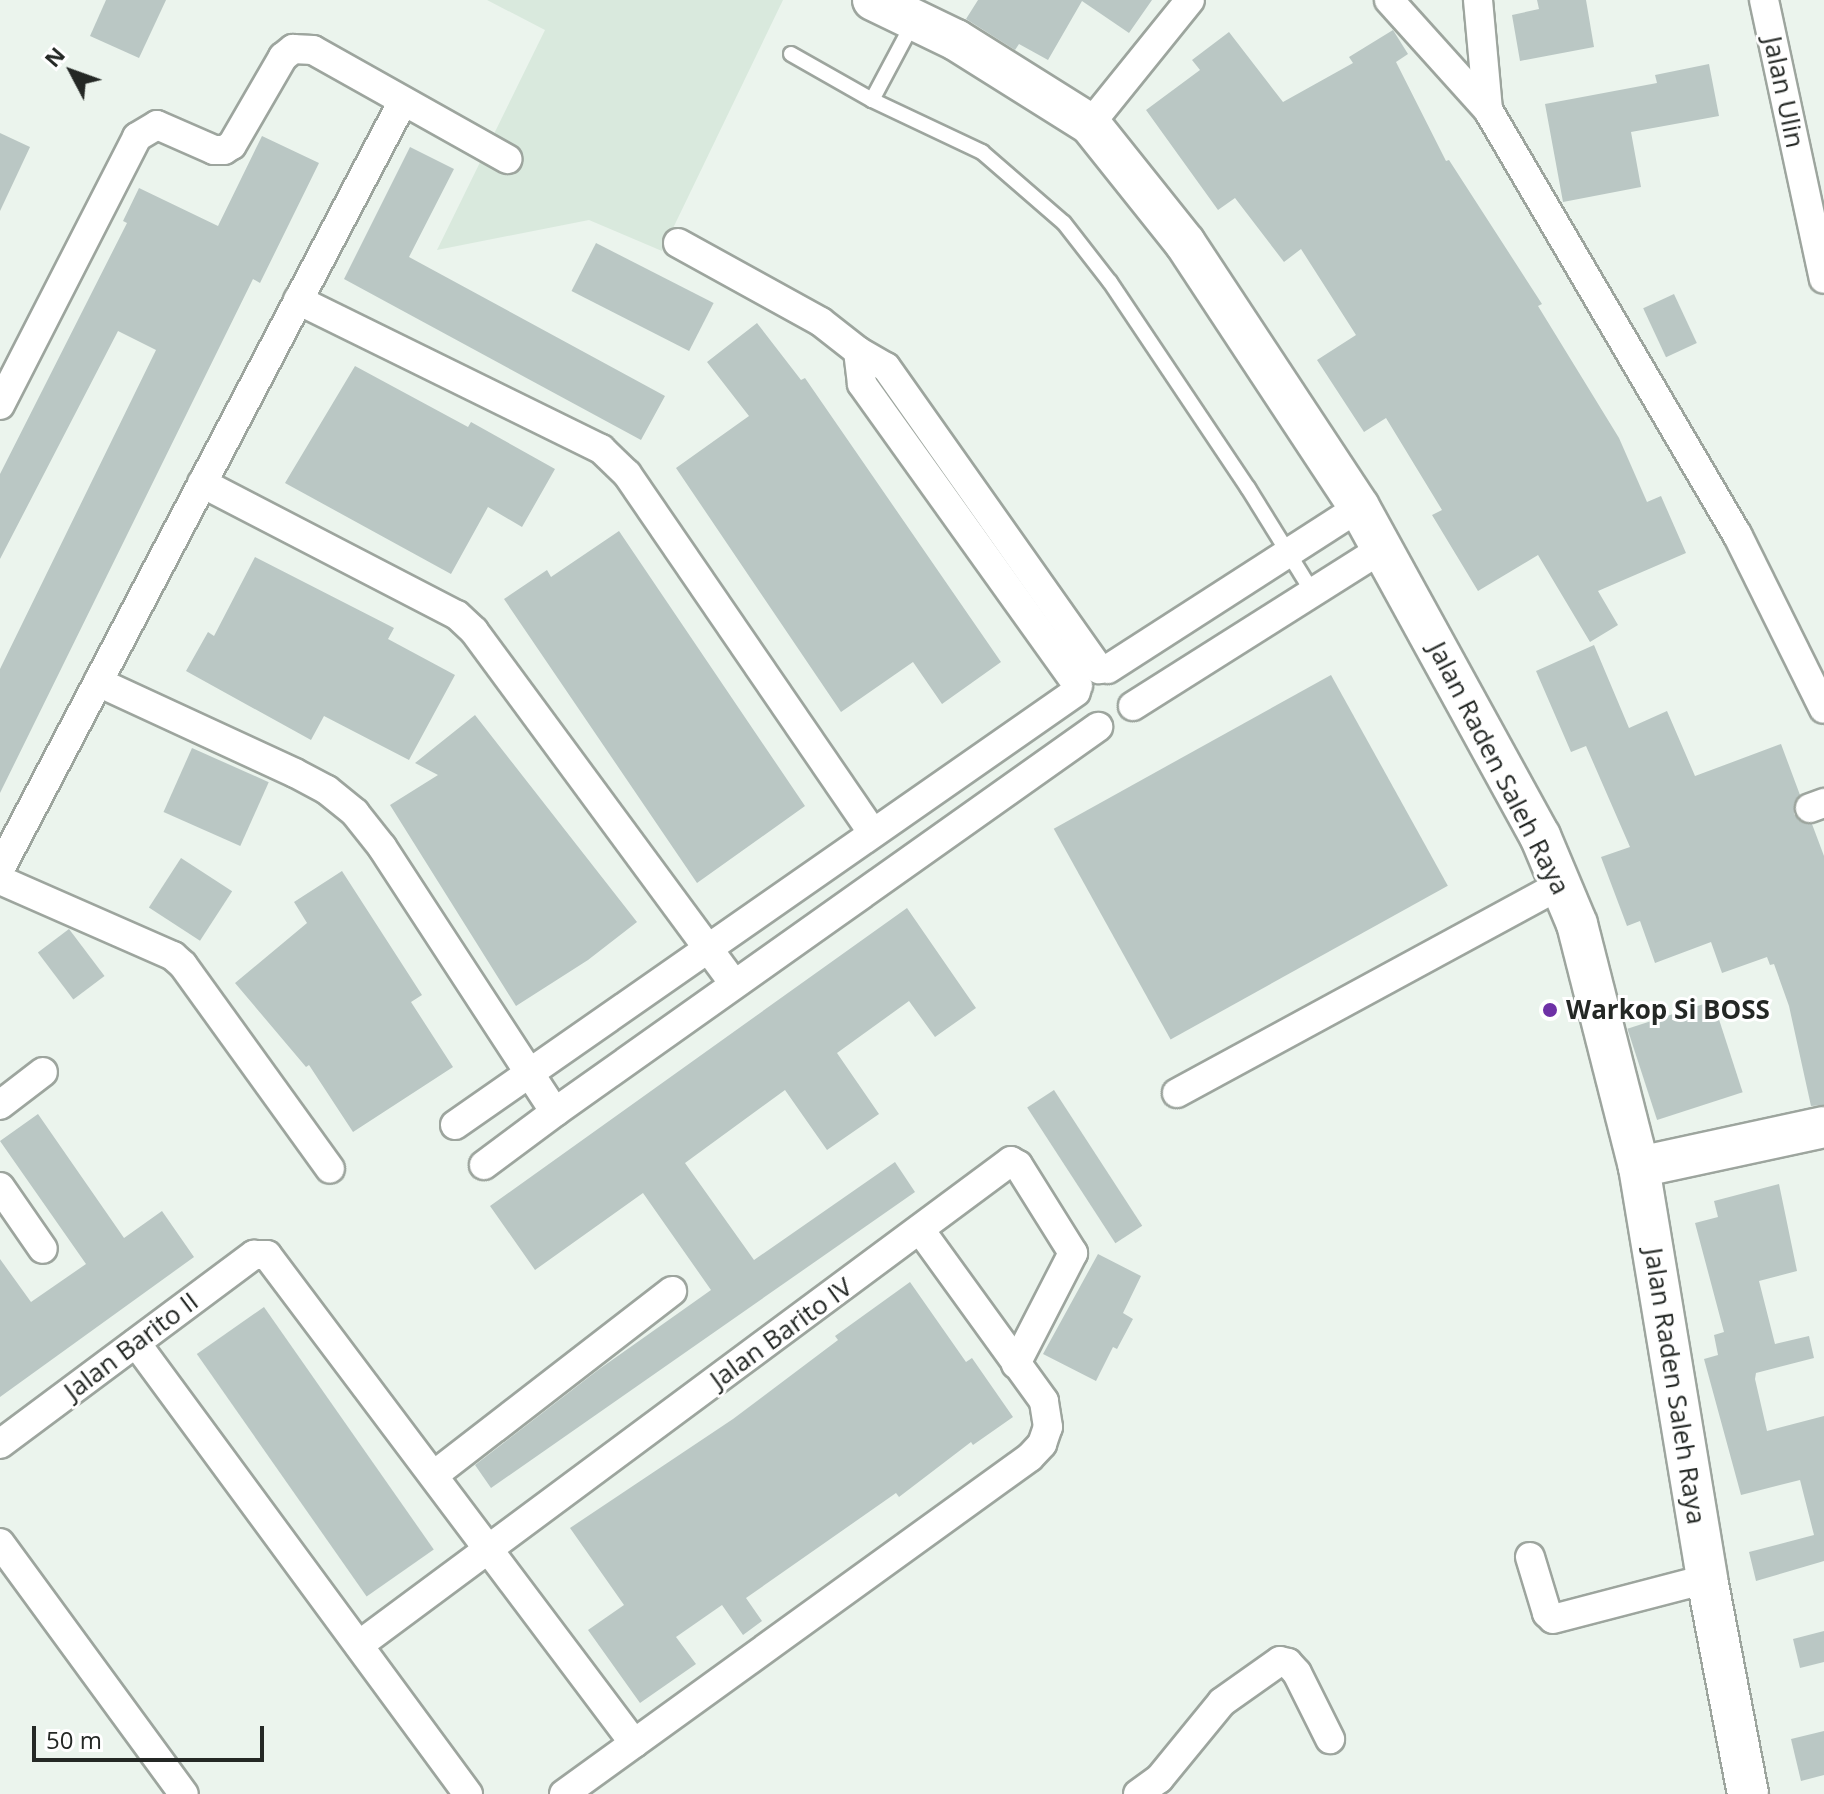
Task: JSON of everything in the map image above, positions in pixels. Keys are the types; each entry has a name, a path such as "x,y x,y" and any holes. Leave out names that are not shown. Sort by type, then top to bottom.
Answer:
{"main road":[{"name":"Jalan Raden Saleh Raya","path":"873,0 956,40 1090,124 1185,243 1359,507 1563,883 1577,924 1639,1167 1707,1579 1748,1794"},
{"path":"1639,1167 1824,1127"}],"street":[{"path":"1090,124 1190,0"},
{"path":"1389,0 1488,110 1737,534 1824,709"},
{"path":"1478,0 1488,110"},
{"name":"Jalan Ulin","path":"1764,0 1824,279"},
{"path":"0,405 132,144 142,131 157,125 214,150 224,150 232,145 283,57 298,47 313,50 507,159"},
{"path":"0,869 403,101"},
{"path":"678,243 821,322 858,351 886,367 1090,679"},
{"path":"298,300 601,449 627,474 873,833"},
{"path":"202,483 457,615 474,631 733,982"},
{"path":"455,1125 1090,679 1359,507"},
{"path":"484,1165 733,982 1098,727 1120,724 1133,706 1383,548"},
{"path":"1090,679 1129,682 1134,694 1133,706"},
{"path":"1090,679 1075,702 1082,718 1098,727"},
{"path":"98,682 295,773 327,790 355,813 555,1112"},
{"path":"0,880 173,956 183,965 330,1169"},
{"path":"1177,1093 1563,883"},
{"path":"0,1105 43,1072"},
{"name":"Jalan Barito IV","path":"359,1645 921,1231 1004,1163 1018,1165 1073,1253 1016,1364"},
{"path":"0,1187 43,1249"},
{"path":"564,1794 1030,1457 1042,1444 1048,1427 1044,1401 921,1231"},
{"name":"Jalan Barito II","path":"0,1444 254,1255 264,1254 274,1260 434,1475"},
{"path":"634,1743 434,1475 672,1291"},
{"path":"136,1343 468,1794"},
{"path":"0,1543 179,1792"},
{"path":"1530,1557 1547,1613 1553,1619 1707,1579"},
{"path":"1154,1789 1222,1702 1280,1661 1288,1663 1297,1673 1330,1739"}],"lane":[{"path":"872,100 915,20"},
{"path":"791,54 872,100 982,152 1064,223 1110,282 1290,552 1313,593"}],"shaded area":[{"path":"487,0 783,0 662,251 589,220 437,250 545,30"}],"building":[{"path":"106,0 166,0 139,58 90,36"},
{"path":"978,0 1152,0 1129,33 1082,1 1048,60 1019,44 1015,50 966,19"},
{"path":"1537,0 1586,0 1594,47 1520,61 1512,15 1539,9"},
{"path":"1393,30 1408,54 1396,62 1446,161 1449,160 1542,304 1538,306 1619,438 1647,502 1661,496 1686,553 1598,591 1618,625 1590,642 1538,555 1478,591 1432,515 1442,510 1386,418 1364,432 1317,360 1356,335 1301,249 1284,262 1235,198 1218,210 1146,110 1200,70 1192,60 1229,32 1283,102 1353,63 1349,57"},
{"path":"1709,64 1719,116 1631,132 1641,187 1563,202 1545,104 1657,83 1655,75"},
{"path":"0,133 30,147 0,211"},
{"path":"262,136 319,163 260,283 253,279 0,793 0,669 156,350 118,331 0,559 0,474 127,223 123,221 139,188 218,226"},
{"path":"410,147 454,169 409,257 665,396 641,440 344,279"},
{"path":"596,243 714,303 689,351 571,291"},
{"path":"1674,294 1697,343 1666,357 1643,308"},
{"path":"757,323 801,380 805,378 1001,662 942,704 913,662 841,712 676,468 749,416 707,362"},
{"path":"355,366 468,427 471,422 555,469 522,527 488,507 451,574 285,483"},
{"path":"619,531 805,806 697,883 504,599 547,570 551,577"},
{"path":"255,557 394,628 388,639 455,675 409,760 324,716 311,740 186,671 208,632 214,636"},
{"path":"1594,645 1629,728 1667,711 1695,776 1781,744 1800,795 1794,804 1794,814 1800,821 1812,824 1824,856 1824,1105 1811,1106 1789,1006 1774,964 1770,965 1767,957 1722,973 1711,942 1655,963 1640,921 1627,926 1601,857 1630,847 1586,746 1571,752 1536,671"},
{"path":"1331,675 1448,886 1171,1039 1054,829"},
{"path":"475,715 637,922 588,960 516,1006 390,805 438,775 415,763"},
{"path":"192,748 269,782 240,846 164,812"},
{"path":"181,858 232,891 200,941 149,907"},
{"path":"342,871 422,995 411,1002 453,1067 353,1132 309,1065 306,1067 235,983 307,923 294,902"},
{"path":"907,908 976,1008 935,1037 909,1001 837,1053 879,1114 827,1150 785,1090 685,1163 754,1260 895,1162 915,1192 491,1488 475,1465 598,1370 711,1290 643,1193 535,1270 490,1206"},
{"path":"69,929 105,976 73,1000 38,952"},
{"path":"1713,1001 1743,1092 1657,1120 1627,1029"},
{"path":"1054,1090 1142,1226 1115,1243 1027,1107"},
{"path":"38,1114 124,1238 162,1211 194,1257 0,1397 0,1259 31,1302 86,1264 0,1141"},
{"path":"1779,1184 1797,1271 1759,1281 1775,1344 1809,1336 1814,1358 1756,1373 1755,1379 1767,1431 1824,1416 1824,1561 1756,1581 1749,1552 1814,1535 1800,1480 1741,1495 1704,1359 1718,1355 1714,1335 1724,1332 1695,1223 1718,1217 1714,1201"},
{"path":"1098,1254 1141,1276 1123,1313 1133,1319 1117,1349 1113,1347 1096,1381 1043,1354"},
{"path":"910,1282 966,1362 972,1358 1013,1417 973,1445 971,1442 899,1497 896,1493 746,1598 762,1621 743,1635 722,1605 676,1637 696,1664 640,1703 588,1630 624,1605 570,1528 733,1419 838,1340 835,1336"},
{"path":"264,1307 434,1549 367,1597 197,1354"},
{"path":"1824,1631 1824,1662 1800,1668 1793,1639"},
{"path":"1824,1731 1824,1775 1801,1781 1791,1739"}],"place":[{"name":"Warkop Si BOSS","path":"1550,1010"}]}
